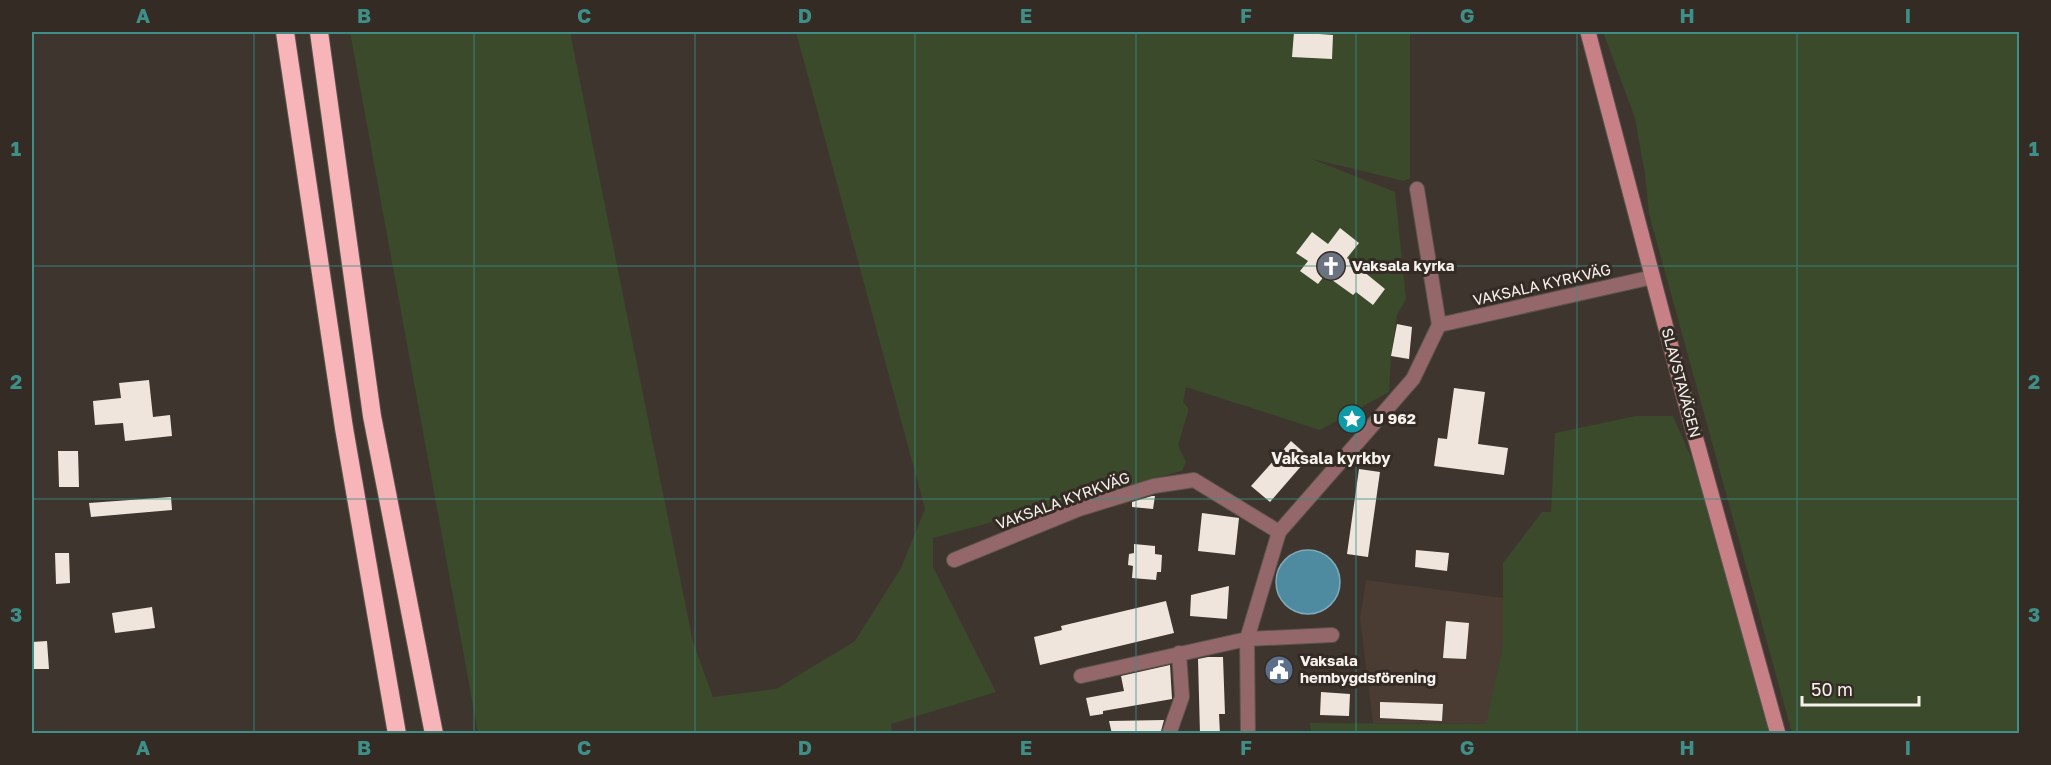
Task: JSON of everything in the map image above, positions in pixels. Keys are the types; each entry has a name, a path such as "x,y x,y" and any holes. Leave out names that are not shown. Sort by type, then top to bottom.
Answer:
{"highway":[{"path":"285,32 344,428 397,734"},
{"path":"318,32 372,416 434,734"}],"street":[{"name":"SLAVSTAVÄGEN","path":"1588,32 1778,734"},
{"path":"1248,734 1247,639 1279,532 1413,379 1439,324 1417,189"},
{"name":"VAKSALA KYRKVÄG","path":"1439,324 1653,277"},
{"name":"VAKSALA KYRKVÄG","path":"954,560 1079,509 1154,486 1194,480 1279,532"},
{"path":"1081,676 1247,639 1332,635"},
{"path":"1169,734 1182,697 1179,653"}],"shaded area":[{"path":"1366,580 1503,598 1503,644 1487,724 1373,723 1360,618"}],"green space":[{"path":"350,32 570,32 693,642 713,697 776,689 855,641 901,568 925,509 796,32 1410,32 1410,178 1404,181 1312,159 1395,192 1406,299 1397,315 1389,392 1320,430 1186,387 1183,402 1188,412 1178,445 1186,462 1182,471 933,538 933,567 996,692 891,724 892,733 478,733"},
{"path":"1603,32 2019,32 2019,733 1792,733 1649,214 1635,118"},
{"path":"1636,416 1673,416 1697,471 1771,733 1311,734 1310,723 1486,724 1503,644 1503,563 1542,512 1551,512 1555,433"}],"water":[{"path":"1308,550 1326,556 1334,564 1340,582 1334,600 1326,608 1308,614 1290,608 1282,600 1276,582 1282,564 1290,556"}],"building":[{"path":"1294,32 1319,32 1319,34 1333,35 1332,59 1292,57"},
{"name":"Vaksala kyrka","path":"1340,228 1359,243 1347,258 1385,289 1373,305 1356,292 1353,295 1325,275 1318,284 1300,271 1308,261 1296,253 1312,232 1328,244"},
{"path":"1397,324 1412,327 1409,359 1391,356"},
{"path":"149,380 153,417 170,415 172,436 125,441 123,423 95,425 93,401 121,398 119,383"},
{"path":"1454,388 1485,392 1478,444 1508,448 1504,475 1434,466 1438,438 1447,439"},
{"path":"1291,441 1309,457 1270,502 1251,486"},
{"path":"58,451 78,451 79,487 59,487"},
{"path":"1359,469 1380,472 1368,557 1347,554"},
{"path":"1155,496 1153,509 1132,507 1132,502"},
{"path":"171,497 172,510 91,517 89,503"},
{"path":"1202,513 1239,518 1235,555 1198,551"},
{"path":"1134,544 1155,546 1155,554 1162,555 1161,572 1157,572 1156,580 1132,578 1133,566 1128,565 1129,554 1134,553"},
{"path":"1416,550 1449,553 1447,571 1415,567"},
{"path":"55,553 69,553 70,583 56,584"},
{"path":"1229,586 1227,619 1190,616 1191,595"},
{"path":"1166,601 1174,633 1040,665 1034,637 1062,630 1061,626"},
{"path":"152,607 155,628 115,633 112,613"},
{"path":"1446,621 1469,623 1466,659 1443,658"},
{"path":"47,641 49,669 32,669 32,642"},
{"path":"1223,657 1225,714 1219,714 1220,734 1200,734 1198,659"},
{"path":"1170,665 1172,699 1103,711 1103,714 1090,716 1086,698 1124,691 1121,676"},
{"path":"1321,692 1350,694 1349,716 1320,715"},
{"path":"1380,702 1443,704 1442,721 1380,718"},
{"path":"1164,720 1161,731 1148,734 1112,734 1109,721"}],"place":[{"name":"Vaksala kyrka","path":"1331,266"},
{"name":"U 962","path":"1352,419"},
{"name":"Vaksala hembygdsförening","path":"1279,670"}],"district":[{"name":"Vaksala kyrkby","path":"1331,458"}]}
